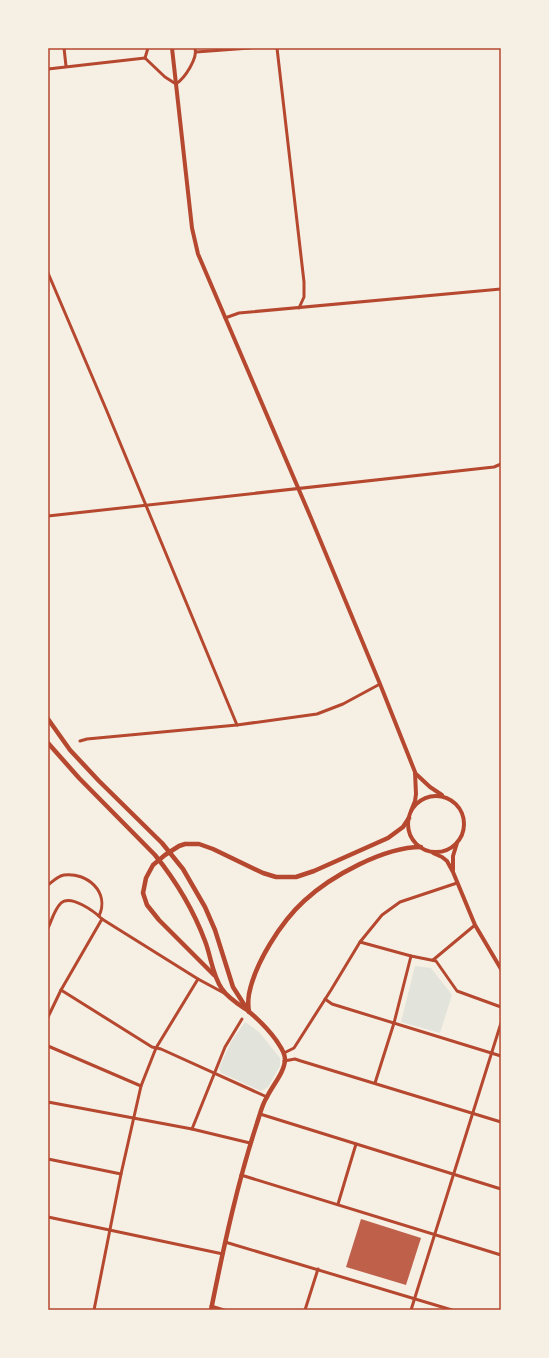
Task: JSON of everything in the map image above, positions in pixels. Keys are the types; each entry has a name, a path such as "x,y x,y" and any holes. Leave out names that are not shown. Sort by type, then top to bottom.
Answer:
{"main road":[{"path":"172,48 193,236 198,254 298,488 415,772 416,794 409,818 408,828 415,842 421,847 447,861 475,925 501,969"},
{"path":"48,719 70,750 174,856 196,889 205,907 215,930 233,987 249,1012"},
{"path":"48,743 78,778 155,855 163,865 190,907 205,940 215,976 220,987 226,994 259,1021 272,1035 284,1053 284,1061 281,1072 267,1097 250,1143 225,1242 211,1308"},
{"path":"415,772 430,787 459,807 463,814 464,828 453,856 453,872"},
{"path":"411,811 416,804 427,798 439,796 447,798"},
{"path":"215,976 159,920 147,905 143,893 146,878 154,865 165,856 179,846 185,844 199,844 214,849 263,873 282,877 296,877 314,871 388,838 403,827 409,818"},
{"path":"428,850 436,852 444,851 458,842"},
{"path":"249,1012 249,993 261,961 276,936 303,901 337,876 371,859 393,850 406,847 421,847"}],"street":[{"path":"64,48 66,66"},
{"path":"145,58 148,48"},
{"path":"194,48 196,52"},
{"path":"196,52 250,48"},
{"path":"277,48 304,282 304,297 299,308"},
{"path":"48,69 145,58 165,77 176,84 184,76 196,52"},
{"path":"48,273 237,725"},
{"path":"225,318 239,313 501,289"},
{"path":"48,516 494,467 501,465"},
{"path":"80,741 87,739 237,725 317,714 343,704 380,684"},
{"path":"48,885 60,876 64,875 82,876 89,880 96,886 100,894 102,907 99,916"},
{"path":"284,1053 294,1048 360,942 382,915 394,906 423,894 457,883"},
{"path":"48,928 55,912 62,903 69,900 78,902 198,980 226,994"},
{"path":"48,1018 61,990 102,919"},
{"path":"433,960 475,925"},
{"path":"360,942 433,960 439,964 457,992 501,1007"},
{"path":"375,1083 394,1023 412,956"},
{"path":"94,1310 109,1230 141,1086 156,1048 198,980"},
{"path":"61,990 156,1048 267,1097"},
{"path":"325,999 332,1004 501,1056"},
{"path":"192,1129 214,1073 230,1038 242,1019"},
{"path":"411,1310 501,1023"},
{"path":"48,1046 141,1086"},
{"path":"284,1061 295,1059 501,1122"},
{"path":"48,1102 192,1129 250,1143"},
{"path":"260,1114 501,1189"},
{"path":"338,1204 356,1144"},
{"path":"48,1159 121,1174"},
{"path":"241,1175 501,1255"},
{"path":"48,1216 223,1254"},
{"path":"225,1242 452,1310"},
{"path":"305,1310 318,1269"},
{"path":"211,1308 224,1310"}],"shaded area":[{"path":"415,966 431,968 452,995 440,1033 401,1022"},
{"path":"245,1022 259,1032 280,1058 280,1066 268,1087 261,1091 221,1073 219,1068 231,1042"}],"building":[{"path":"361,1219 421,1238 406,1285 346,1267"}]}
